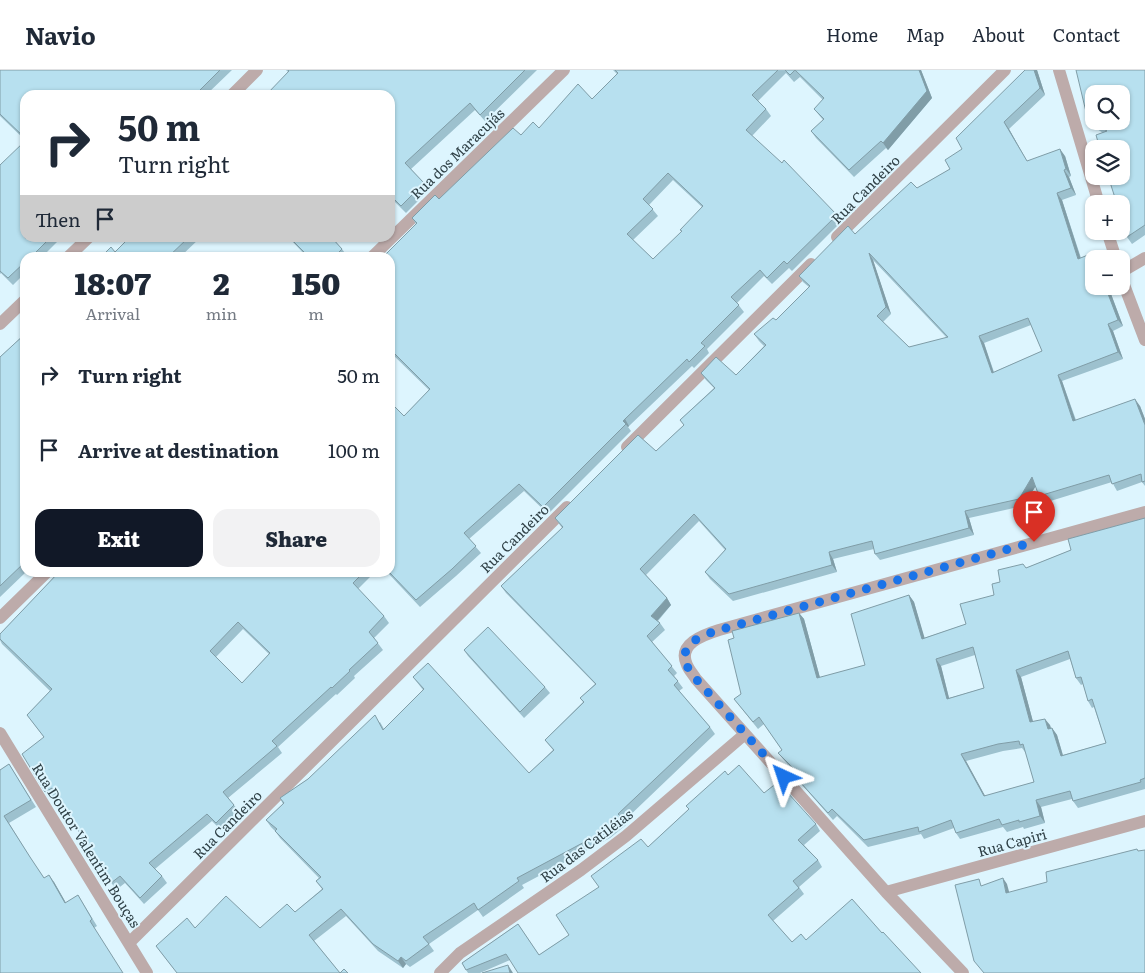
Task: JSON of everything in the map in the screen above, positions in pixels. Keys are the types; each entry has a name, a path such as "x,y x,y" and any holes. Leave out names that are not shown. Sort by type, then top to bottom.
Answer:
{"street":[{"path":"237,90 257,70"},
{"name":"Rua dos Maracujás","path":"395,235 564,70"},
{"name":"Rua Candeiro","path":"617,457 1005,70"},
{"path":"1059,70 1096,195"},
{"path":"74,252 84,242"},
{"name":"Rua dos Maracujás","path":"377,252 387,242"},
{"path":"1130,267 1145,258"},
{"path":"1128,295 1145,340"},
{"path":"0,324 20,305"},
{"name":"Rua Candeiro","path":"129,943 574,500"},
{"path":"963,973 886,892 696,679 687,665 684,655 689,645 696,638 719,630 1145,512"},
{"path":"0,618 42,577"},
{"name":"Rua Doutor Valentim Bouças","path":"0,733 147,973"},
{"name":"Rua das Catiléias","path":"440,973 460,952 581,870 626,836 745,734"},
{"name":"Rua Capiri","path":"886,892 1145,821"}],"building":[{"path":"0,70 220,70 200,90 20,90 20,133 0,114"},
{"path":"525,70 480,115 470,103 405,163 424,183 401,206 395,200 395,90 271,90 289,71"},
{"path":"615,70 778,70 752,95 766,109 746,130 782,163 784,160 837,215 787,264 784,261 767,278 760,270 731,297 739,305 701,343 705,346 689,362 687,359 625,419 623,421 626,424 543,507 519,484 464,533 476,546 416,600 394,577 395,407 404,416 430,389 395,354 395,252 388,252 417,223 412,218 435,195 439,199 513,128 521,135 533,122 539,128 578,84 592,99 618,73","holes":["668,173 703,206 680,230 682,231 653,259 627,234 653,209 643,199"]},
{"path":"785,70 795,70 790,75"},
{"path":"795,70 919,70 927,91 883,143 881,141 849,170 811,131 824,119 814,109 824,98"},
{"path":"1025,70 1034,70 1040,88 1004,122 1027,161 1060,149 1066,169 1064,170 1071,188 1057,193 1078,259 1085,256 1085,295 1108,295 1118,320 1108,324 1118,352 1058,375 1073,421 1135,399 1145,425 1145,481 1142,482 1141,474 1112,484 1109,475 1039,496 1032,477 1019,499 965,511 969,528 875,554 872,541 829,552 832,565 729,594 705,572 726,549 694,514 640,569 667,598 651,616 660,623 647,636 672,666 668,670 678,681 674,685 710,727 618,814 622,818 605,831 517,878 519,881 478,910 474,903 423,937 429,944 406,961 401,957 398,961 373,944 341,909 309,935 340,973 177,973 156,946 187,918 195,928 226,896 260,928 287,904 295,912 323,889 316,881 321,877 275,831 277,829 266,820 284,803 280,798 308,779 375,715 383,730 424,689 413,677 428,663 529,773 554,750 545,740 584,702 580,698 596,684 501,586 563,527 555,518 638,435 656,451 684,425 680,420 715,388 701,373 716,357 736,375 766,345 754,334 773,318 776,320 810,286 799,276 848,226 855,234 911,182 917,188 950,169 945,160 962,149 956,138","holes":["869,253 948,337 909,347 877,316 886,307","1028,318 1042,351 992,373 979,336"]},
{"path":"1076,70 1145,70 1145,225 1130,235 1130,195 1114,195 1111,185 1130,185 1130,140 1097,140 1096,135 1107,131 1105,130 1130,130 1130,85 1085,85 1085,108"},
{"path":"20,146 20,242 46,242 36,252 20,252 20,267 8,278 0,271 0,165"},
{"path":"125,242 184,242 173,252 115,252"},
{"path":"294,242 336,242 342,249 339,252 304,252"},
{"path":"111,247 115,252 106,252"},
{"path":"20,339 20,567 0,586 0,357"},
{"path":"1145,518 1145,778 1140,780 1141,782 1073,801 1070,791 1036,800 1040,816 1019,822 1019,820 1002,825 999,819 956,833 951,820 919,832 918,827 864,840 832,809 828,813 791,772 794,769 778,753 782,750 759,717 753,722 734,699 741,694 728,640 734,638 732,631 799,613 817,678 865,665 851,614 909,595 922,639 966,624 960,604 994,595 992,584 1000,582 998,570 1023,564 1026,568 1071,550 1068,539","holes":["973,647 984,688 947,699 936,659","1068,651 1076,678 1081,677 1088,701 1092,699 1106,743 1061,756 1052,728 1048,729 1045,719 1030,722 1016,670","1019,741 1020,745 1023,744 1034,782 984,796 961,754 998,744"]},
{"path":"54,577 359,577 353,583 384,616 369,632 378,643 332,688 272,741 277,746 223,792 234,805 216,823 207,814 149,863 162,876 140,898 120,876 111,883 52,788 45,792 22,754 44,737 27,715 52,689 0,639 0,634","holes":["238,622 270,653 242,683 210,651"]},
{"path":"488,627 545,687 520,712 464,650"},
{"path":"9,764 31,800 4,816 44,878 49,875 65,903 78,895 92,919 90,921 123,973 0,973 0,770"},
{"path":"739,765 764,793 778,782 816,824 798,840 818,860 793,881 799,888 768,915 792,942 801,934 806,940 852,899 921,973 518,973 506,954 466,970 462,963 518,924 539,955 569,935 556,915 599,887 591,876 641,839 648,847 689,809 686,806 725,771 728,775"},
{"path":"1137,849 1138,851 1145,850 1145,973 984,973 974,961 955,885 979,879 981,886 1003,878 1006,893 1047,882 1046,872"},
{"path":"508,965 510,973 482,973"},
{"path":"344,969 348,973 340,973"}],"route":[{"path":"784,777 696,679 687,665 684,655 689,645 696,638 793,608 1034,542"}]}
